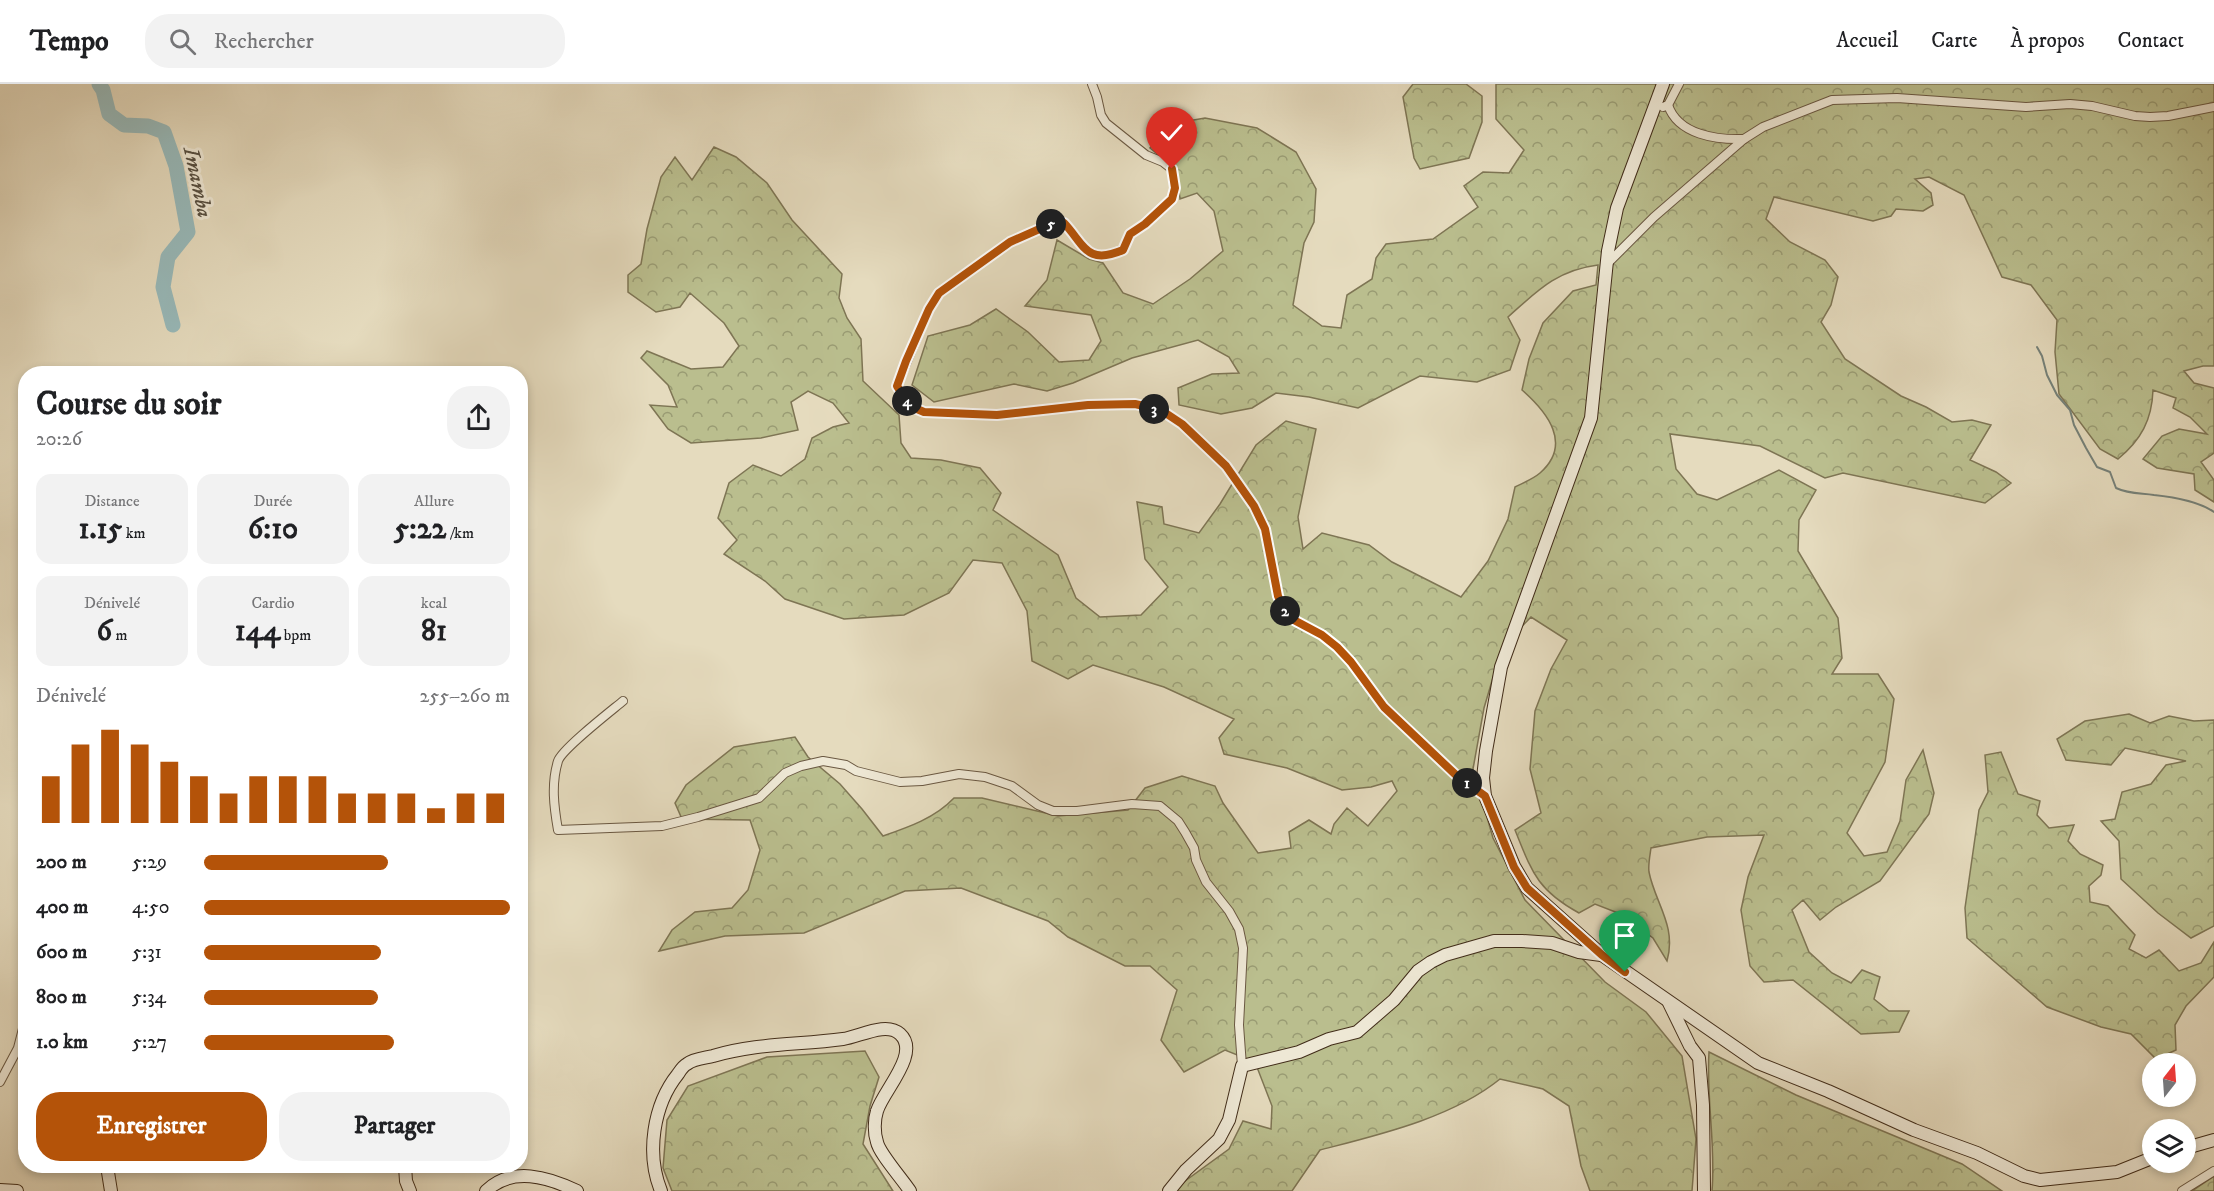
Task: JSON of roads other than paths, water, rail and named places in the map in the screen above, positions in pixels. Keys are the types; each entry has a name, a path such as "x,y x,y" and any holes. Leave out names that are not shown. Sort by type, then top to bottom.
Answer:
{"street":[{"path":"1092,84 1101,115 1106,123 1146,155 1163,162 1172,169 1175,188 1172,199 1145,224 1130,234 1123,250 1114,254 1089,253 1064,223 1053,223 998,249 934,300 897,386 910,406 924,412 997,415 1088,405 1135,404 1161,410 1182,424 1226,466 1254,506 1265,529 1278,596 1284,610 1292,619 1322,635 1337,647 1384,707 1457,776 1485,796"},
{"path":"1663,84 1617,208 1606,265 1591,418 1501,667 1483,778 1485,796 1514,867 1527,888 1602,955 1758,1063 1828,1091 1914,1130 1977,1154 2024,1176 2040,1180 2117,1173 2142,1162"},
{"path":"1654,111 1668,105 1679,84"},
{"path":"1606,265 1654,217 1744,138 1763,127 1821,103 1844,98 1897,98 2025,107 2070,104 2092,105 2135,117 2169,116 2214,107"},
{"path":"1668,105 1671,113 1689,129 1726,140 1744,138"},
{"path":"623,701 559,758 553,798 558,830 662,826 698,817 759,798 785,773 801,766 823,761 846,765 856,771 900,782 922,781 959,774 985,777 1012,786 1038,804 1053,811 1077,811 1132,804 1160,806 1178,821 1194,848 1202,877 1229,911 1239,929 1243,948 1239,1025 1242,1065 1229,1120 1219,1139 1186,1170 1169,1191"},
{"path":"1242,1065 1299,1052 1329,1039 1357,1032 1394,1000 1418,971 1445,955 1494,942 1522,941 1552,943 1579,952 1602,955"},
{"path":"1668,1002 1690,1046 1699,1058 1704,1105 1704,1191"},
{"path":"661,1191 655,1163 654,1142 657,1120 667,1090 686,1064 753,1046 845,1038 889,1029 897,1031 907,1046 905,1059 877,1108 874,1120 877,1144 910,1191"},
{"path":"0,1082 18,1048"},
{"path":"2196,1145 2214,1140"},
{"path":"2182,1191 2214,1171"},
{"path":"108,1173 111,1191"},
{"path":"405,1173 410,1191"},
{"path":"486,1191 503,1178 526,1175 577,1191"},
{"path":"0,1190 17,1191"}],"waterway":[{"name":"Imamba","path":"99,84 103,90 109,114 124,125 148,126 164,132 176,166 188,232 168,257 163,287 173,325"},
{"path":"2037,347 2047,375 2057,395 2070,410 2074,425 2086,448 2097,467 2110,472 2116,488 2185,500 2214,512"}]}
